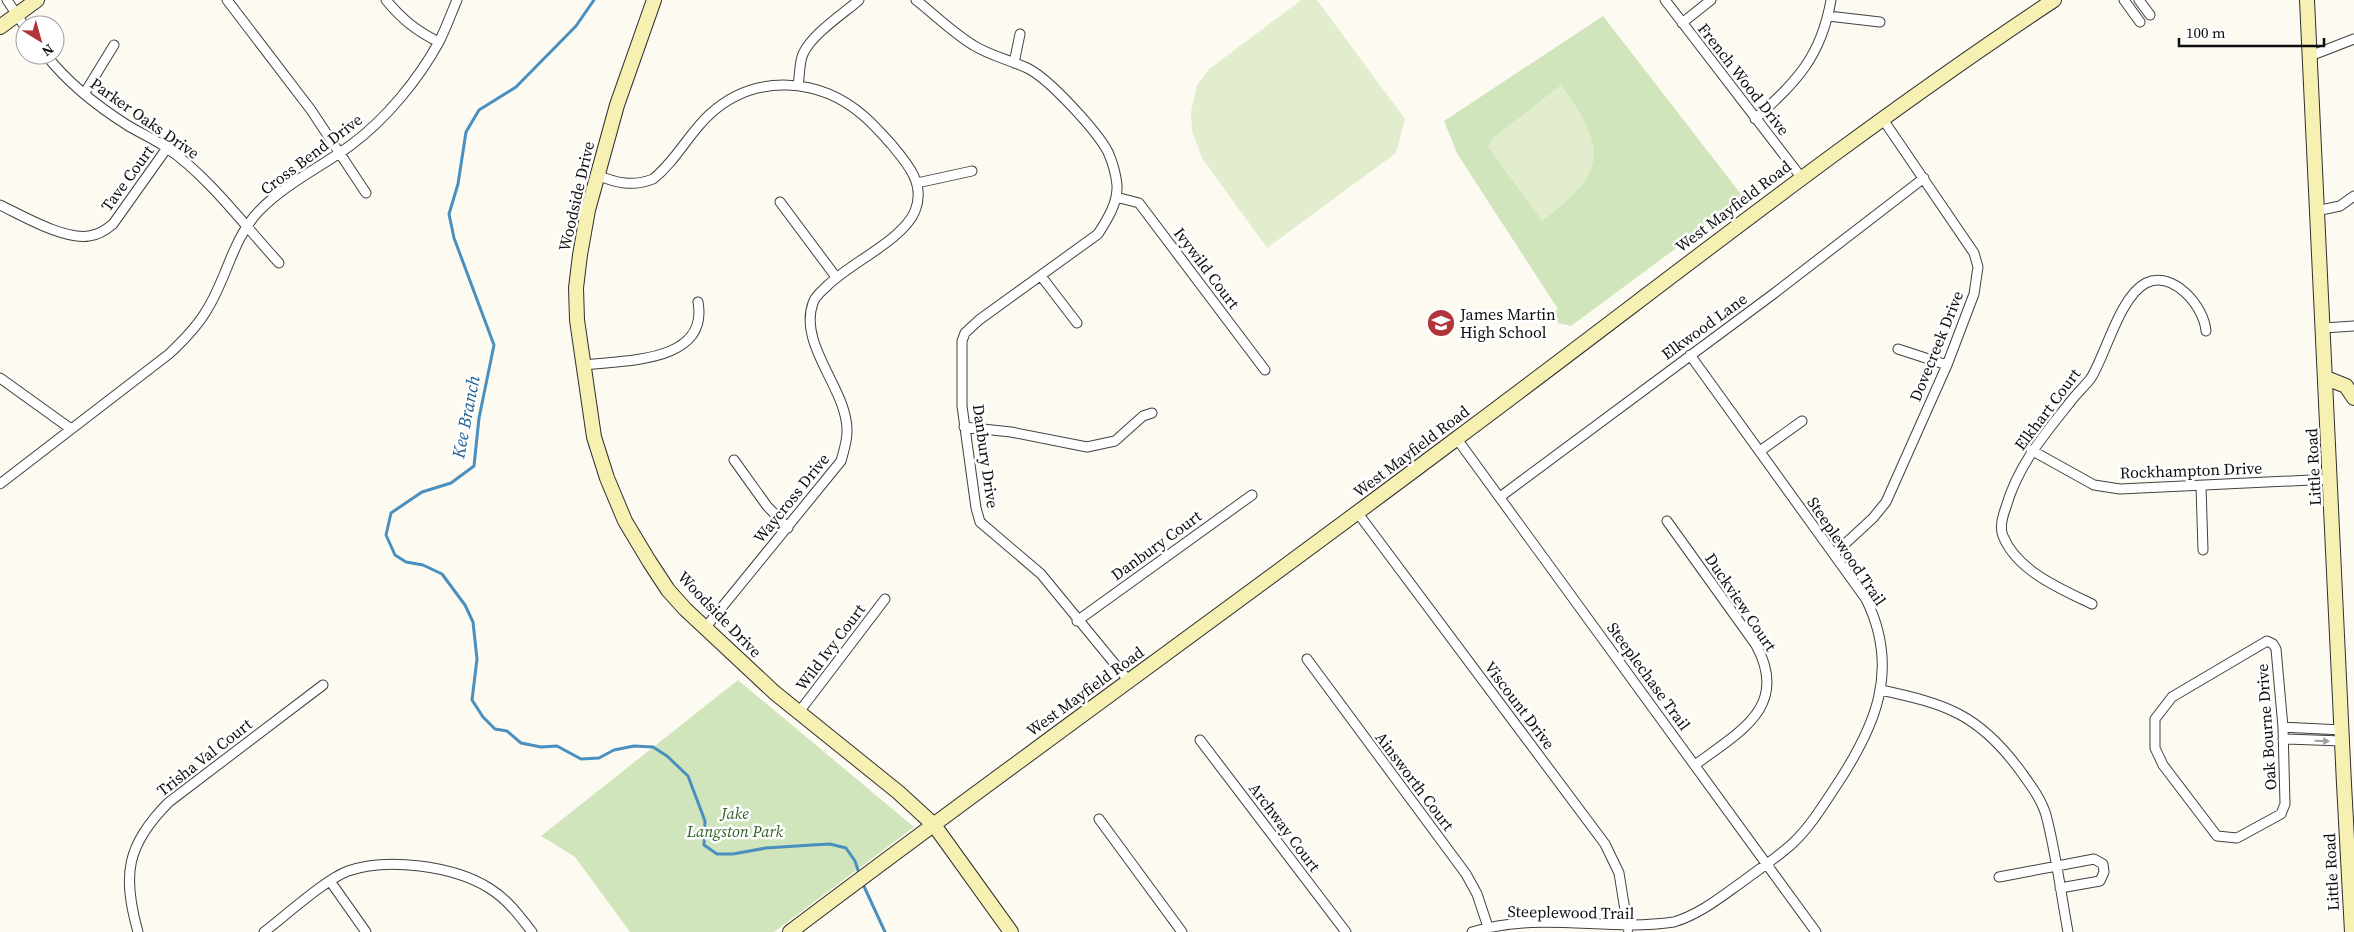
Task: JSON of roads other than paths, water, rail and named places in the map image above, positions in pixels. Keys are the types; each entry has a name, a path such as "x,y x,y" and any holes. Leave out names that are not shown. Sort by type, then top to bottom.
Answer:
{"street":[{"path":"7,0 17,15 37,0"},
{"path":"227,0 271,56 340,152 366,193"},
{"path":"386,0 409,25 439,42"},
{"name":"Cross Bend Drive","path":"0,484 169,354 190,334 209,307 246,228 259,211 287,188 371,129 407,89 439,42 457,0"},
{"name":"Woodside Drive","path":"654,0 617,106 597,175 588,210 576,288 577,320 594,437 607,478 625,521 668,590 744,665 898,792 934,826 1012,932"},
{"path":"798,85 802,55 807,47 824,29 860,0"},
{"name":"Danbury Drive","path":"916,0 974,47 1038,74 1091,129 1107,151 1117,184 1116,196 1108,219 1098,234 979,320 965,333 962,341 964,426 976,508 980,522 1040,574 1077,621 1128,680"},
{"name":"French Wood Drive","path":"1664,0 1801,177"},
{"path":"1682,23 1712,0"},
{"path":"1755,119 1786,90 1807,66 1820,42 1831,0"},
{"name":"West Mayfield Road","path":"790,932 1128,680 1457,439 1801,177 1882,118 2054,0"},
{"path":"2124,0 2140,22"},
{"path":"2138,0 2150,15"},
{"name":"Little Road","path":"2307,0 2352,932"},
{"path":"0,27 15,16"},
{"path":"1828,16 1880,22"},
{"path":"1014,63 1020,34"},
{"path":"2310,56 2354,39"},
{"path":"84,94 114,46"},
{"name":"Parker Oaks Drive","path":"55,65 84,94 126,124 167,148 195,170 279,263"},
{"path":"597,175 620,184 642,182 653,178 709,115 721,105 762,87 776,84 798,85 840,100 864,116 901,157 917,183 972,171"},
{"name":"Dovecreek Drive","path":"1834,554 1873,518 1886,502 1947,365 1974,294 1978,267 1974,253 1964,237 1882,118"},
{"name":"Tave Court","path":"0,205 46,226 69,234 88,237 103,232 113,224 167,148"},
{"name":"Elkwood Lane","path":"1500,497 1772,295 1924,178"},
{"name":"Waycross Drive","path":"706,628 841,461 847,442 846,421 841,401 809,330 813,303 819,293 836,277 899,232 909,222 918,198 917,183"},
{"name":"Ivywild Court","path":"1116,196 1139,203 1265,370"},
{"path":"2316,211 2340,206 2354,196"},
{"path":"780,202 836,277"},
{"path":"1041,276 1077,323"},
{"name":"Elkhart Court","path":"2092,604 2051,583 2028,568 2002,536 2002,518 2012,485 2031,450 2091,378 2126,304 2140,287 2147,282 2160,281 2176,286 2192,299 2201,313 2206,331"},
{"path":"584,366 655,357 676,348 696,330 699,322 698,302"},
{"path":"2323,328 2354,326"},
{"path":"1898,349 1947,365"},
{"name":"Steeplewood Trail","path":"1472,932 1488,927 1551,923 1628,929 1675,922 1696,913 1766,864 1806,830 1855,757 1875,715 1881,690 1881,647 1874,615 1866,599 1690,355"},
{"path":"0,378 71,429"},
{"path":"2326,378 2346,386 2354,398"},
{"path":"964,426 1011,432 1087,446 1115,441 1144,416 1152,413"},
{"path":"1760,451 1802,422"},
{"name":"Steeplechase Trail","path":"1457,439 1816,932"},
{"name":"Rockhampton Drive","path":"2031,450 2094,485 2120,489 2330,479"},
{"path":"734,460 767,506 788,528"},
{"path":"2201,486 2203,550"},
{"name":"Danbury Court","path":"1077,621 1252,495"},
{"name":"Viscount Drive","path":"1357,512 1605,844 1619,873 1628,929"},
{"name":"Duckview Court","path":"1667,521 1756,645 1767,671 1767,694 1754,719 1695,765"},
{"name":"Wild Ivy Court","path":"799,712 885,599"},
{"name":"Oak Bourne Drive","path":"2267,641 2274,644 2276,649 2283,728 2286,791 2285,804 2281,814 2238,838 2217,836 2163,765 2155,748 2155,719 2172,697 2267,641"},
{"name":"Ainsworth Court","path":"1307,659 1466,874 1477,894 1488,927"},
{"name":"Trisha Val Court","path":"138,932 130,904 128,870 134,851 150,824 169,802 323,685"},
{"path":"1881,690 1930,701 1953,710 1972,720 2006,752 2040,801 2046,815 2068,932"},
{"path":"2283,728 2342,736"},
{"path":"2283,739 2342,736"},
{"name":"Archway Court","path":"1200,740 1346,932"},
{"path":"1100,819 1182,932"},
{"path":"1999,877 2094,859 2103,864 2104,872 2100,881 2060,888"},
{"path":"264,932 330,881 346,872 384,864 415,866 464,876 490,888 509,903 532,932"},
{"path":"330,881 366,932"}],"waterway":[{"name":"Kee Branch","path":"594,0 576,26 516,87 479,110 466,132 458,184 449,214 454,238 494,345 479,418 474,466 451,483 422,492 391,513 386,535 395,555 406,562 423,565 442,574 465,605 473,622 477,659 472,700 483,717 495,729 507,731 521,743 541,747 557,746 581,759 599,758 614,750 634,746 653,747 667,756 688,776 705,821 704,845 717,854 733,854 766,848 830,844 846,848 855,861 860,876"},
{"name":"Kee Branch","path":"862,882 885,932"}],"place":[{"name":"James Martin High School","path":"1441,323"}],"park label":[{"name":"Jake Langston Park","path":"735,822"}]}
